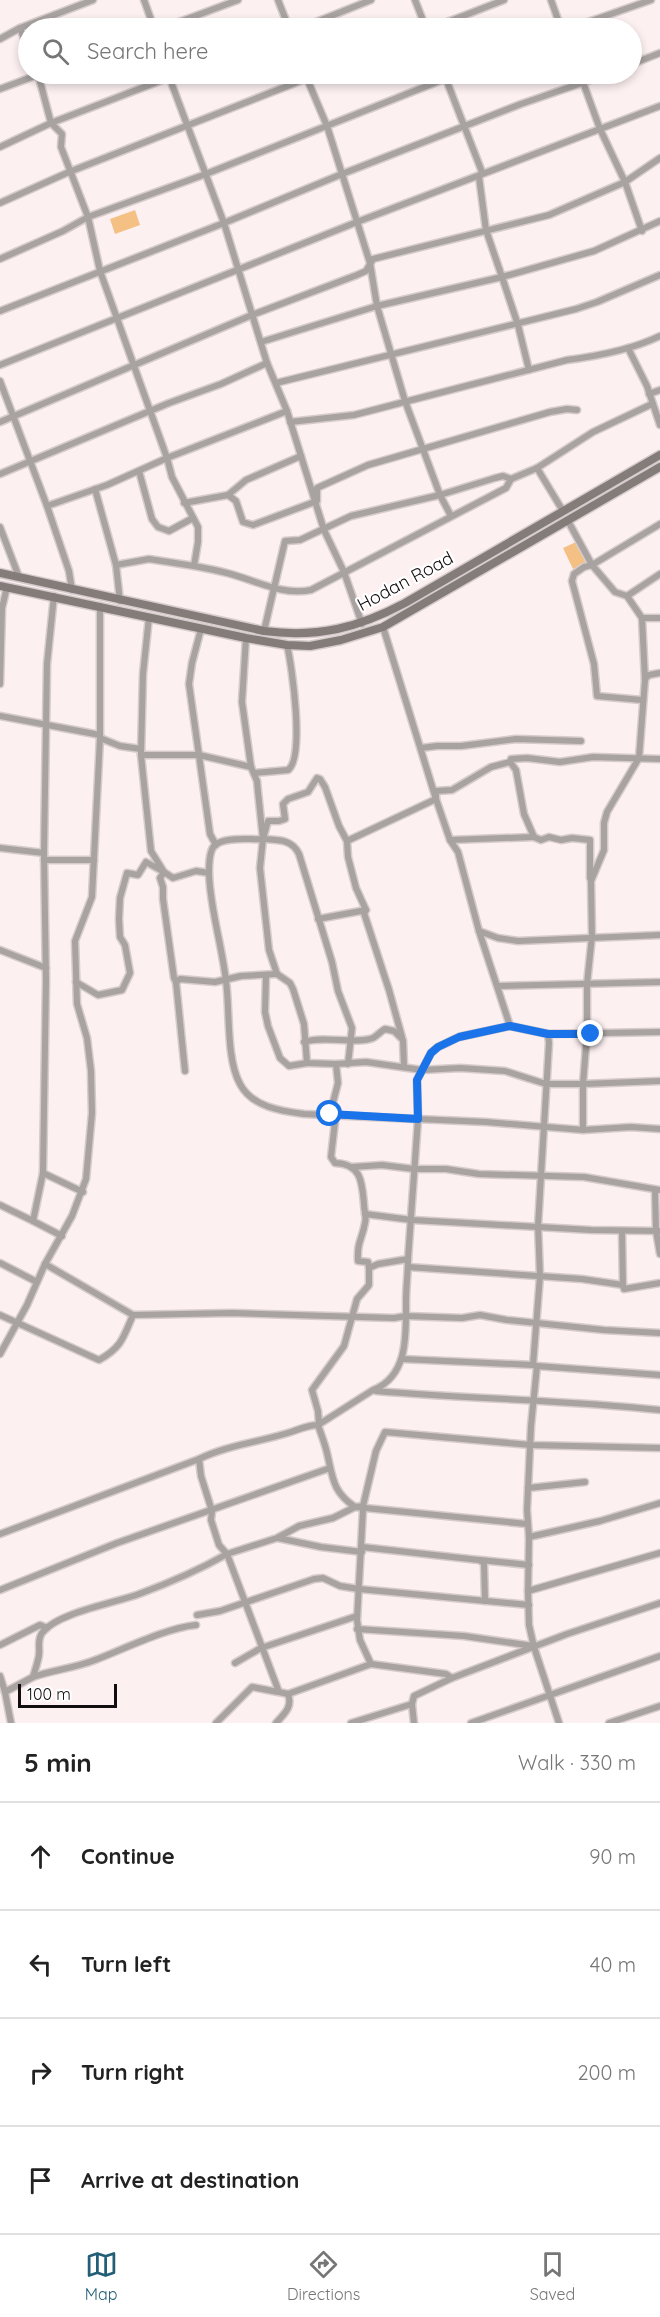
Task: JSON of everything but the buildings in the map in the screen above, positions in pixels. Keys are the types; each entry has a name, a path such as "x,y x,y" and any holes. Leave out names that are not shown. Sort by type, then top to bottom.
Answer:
{"main road":[{"name":"Hodan Road","path":"0,573 72,591 264,632 307,634 362,624 405,603 660,454"},
{"name":"Hodan Road","path":"4,586 246,638 287,645 323,644 383,627 660,467"}],"street":[{"path":"46,18 93,0"},
{"path":"144,0 150,18"},
{"path":"190,18 238,0"},
{"path":"278,0 285,18"},
{"path":"326,18 371,0"},
{"path":"415,0 422,18"},
{"path":"458,18 504,0"},
{"path":"551,0 557,18"},
{"path":"600,18 651,0"},
{"path":"0,39 18,29"},
{"path":"642,60 660,53"},
{"path":"0,89 18,82"},
{"path":"41,84 51,123 62,134 61,147 88,217 100,271 172,477 198,527 194,566"},
{"path":"0,147 51,123 147,84"},
{"path":"172,84 224,223 267,363 287,411 324,530 344,572 362,624"},
{"path":"0,203 69,172 287,84"},
{"path":"309,84 327,126 370,263 376,306 405,401 440,495 451,516"},
{"path":"0,259 63,231 88,217 206,174 426,84"},
{"path":"448,84 482,172 479,177 486,230 518,325 530,370"},
{"path":"0,311 342,174 466,128 521,104 581,84"},
{"path":"584,84 600,129 625,182 642,231"},
{"path":"0,365 357,222 660,106"},
{"path":"0,422 252,315 357,275 366,271 373,259 549,215 625,182 660,158"},
{"path":"261,342 376,306 502,277 594,251 660,221"},
{"path":"276,383 518,325 597,303 660,274"},
{"path":"290,422 337,418 567,360 628,348 660,336"},
{"path":"628,348 650,394 660,424"},
{"path":"0,474 149,411 214,387 267,363"},
{"path":"0,381 47,506 69,572 72,591"},
{"path":"650,394 660,390"},
{"path":"116,565 149,559 227,573 273,588 302,592 311,590 506,488 511,479 537,468 593,432 652,404"},
{"path":"316,501 317,488 368,465 550,412 577,410"},
{"path":"47,506 287,411"},
{"path":"184,503 228,495 246,480 301,456"},
{"path":"537,468 563,511"},
{"path":"139,471 152,519 158,527 169,531 193,518"},
{"path":"264,632 285,542 300,540 364,513 440,495 503,476 511,479"},
{"path":"94,489 116,565 120,601"},
{"path":"228,495 237,501 243,522 253,525 316,501"},
{"path":"568,521 592,565 615,592 627,596 642,618 645,680 639,758 608,812 604,823 604,850 590,884"},
{"path":"642,700 597,696 594,664 572,581 574,574 584,567 592,565 660,524"},
{"path":"0,527 20,578"},
{"path":"627,596 660,573"},
{"path":"0,684 4,586"},
{"path":"33,1221 43,1173 47,664 54,596"},
{"path":"0,1354 18,1323 45,1264 62,1236 83,1192 86,1179 90,1142 91,1071 87,1038 77,1004 75,940 92,897 100,736 100,606"},
{"path":"149,617 143,674 141,752 151,851 164,872"},
{"path":"642,618 660,618"},
{"path":"383,627 436,799 450,840 458,852 479,931 499,986 510,1026"},
{"path":"201,629 189,684 210,834 216,844"},
{"path":"246,638 242,702 263,839"},
{"path":"0,716 100,736 120,746 141,752 199,755 253,770 288,770 294,763 297,748 294,692 287,645"},
{"path":"645,680 649,675 660,673"},
{"path":"421,748 516,739 581,741"},
{"path":"436,799 436,791 452,790 491,767 510,762 511,759 560,762 585,757 660,759"},
{"path":"510,762 516,770 524,814 534,837"},
{"path":"307,1063 303,1024 293,989 290,983 278,974 269,950 260,868 263,839 268,821 285,819 283,804 288,799 308,792 318,778 324,783 339,826 347,841 348,857 356,888 366,910 364,913 402,1037 404,1066"},
{"path":"347,841 436,799"},
{"path":"450,840 511,840 534,837 541,840 549,837 561,840 572,838 590,840 592,936 587,984 583,1130"},
{"path":"216,844 234,840 263,839 291,843 296,846 332,962 338,992 352,1028 348,1064"},
{"path":"216,844 210,859 209,873 216,931 226,980 230,1037 236,1072 246,1092 256,1101 286,1112 583,1130 631,1127 660,1129"},
{"path":"0,848 44,856 94,860"},
{"path":"76,982 98,995 122,990 130,973 120,937 118,919 120,898 127,873 138,875 147,862 173,878 196,871 209,873"},
{"path":"164,872 160,878 163,887 169,950 174,978 177,982 185,1071"},
{"path":"318,919 366,910"},
{"path":"479,931 498,938 518,941 660,934"},
{"path":"0,950 46,968"},
{"path":"177,982 180,979 215,982 242,976 278,974"},
{"path":"266,976 265,1012 280,1058 289,1066 307,1063 366,1062 422,1070 460,1068 505,1071 546,1084 660,1081"},
{"path":"499,986 660,982"},
{"path":"0,1534 214,1452 289,1433 310,1425 319,1425 373,1390 383,1387 402,1359 407,1333 408,1259 418,1119 417,1080 431,1053 438,1047 459,1037 510,1026 548,1034 660,1032"},
{"path":"304,1042 325,1038 352,1040 373,1038 385,1029 394,1031 402,1037"},
{"path":"548,1034 538,1226 540,1276 528,1488 528,1591 529,1625 534,1647 559,1723"},
{"path":"336,1064 338,1083 330,1114 335,1122 331,1157 335,1163 352,1167 382,1165 414,1169 446,1169 479,1174 584,1177 658,1190 660,1254"},
{"path":"352,1167 364,1187 366,1223 357,1246 358,1261 368,1262 369,1285 357,1299 344,1347 312,1390 334,1486 342,1498 363,1510 527,1524"},
{"path":"43,1173 83,1192"},
{"path":"0,1205 62,1236"},
{"path":"365,1214 412,1220 658,1231"},
{"path":"622,1231 624,1289 655,1282 660,1283"},
{"path":"369,1268 378,1264 408,1259"},
{"path":"0,1263 37,1282"},
{"path":"45,1264 133,1315 232,1313 394,1318 406,1316 462,1318 480,1315 536,1323 660,1333"},
{"path":"408,1267 540,1276 623,1285"},
{"path":"0,1315 99,1360 114,1352 133,1315"},
{"path":"402,1359 660,1375"},
{"path":"373,1390 534,1402 606,1404 660,1410"},
{"path":"33,1677 39,1655 40,1635 47,1628 74,1613 107,1605 172,1581 227,1554 277,1538 299,1526 333,1518 355,1507 363,1506 376,1451 385,1432 531,1444 660,1448"},
{"path":"199,1459 201,1476 213,1511 211,1520 215,1534 219,1545 227,1554 279,1692"},
{"path":"0,1590 117,1543 330,1468"},
{"path":"528,1488 585,1482"},
{"path":"529,1537 591,1524 660,1503"},
{"path":"363,1510 357,1629 371,1665"},
{"path":"277,1538 321,1547 529,1564"},
{"path":"528,1591 660,1553"},
{"path":"479,1560 484,1563 485,1601"},
{"path":"197,1615 220,1611 323,1578 340,1586 358,1589 529,1605"},
{"path":"414,1723 412,1704 414,1696 452,1678 534,1647 660,1603"},
{"path":"235,1663 261,1648 357,1616"},
{"path":"0,1645 40,1625 47,1628"},
{"path":"5,1692 33,1677 81,1665 176,1630 196,1625"},
{"path":"357,1629 464,1636 534,1647"},
{"path":"471,1723 660,1656"},
{"path":"216,1723 252,1688 288,1694 371,1665 446,1674 452,1678"},
{"path":"0,1676 11,1723"},
{"path":"276,1723 290,1704 288,1694"},
{"path":"351,1723 412,1704"},
{"path":"609,1723 660,1706"}],"shaded area":[{"path":"135,210 140,225 115,234 110,219"},
{"path":"576,542 586,563 573,569 563,548"}],"route":[{"path":"330,1114 418,1119 417,1080 431,1053 459,1037 510,1026 548,1034 591,1034"}]}
